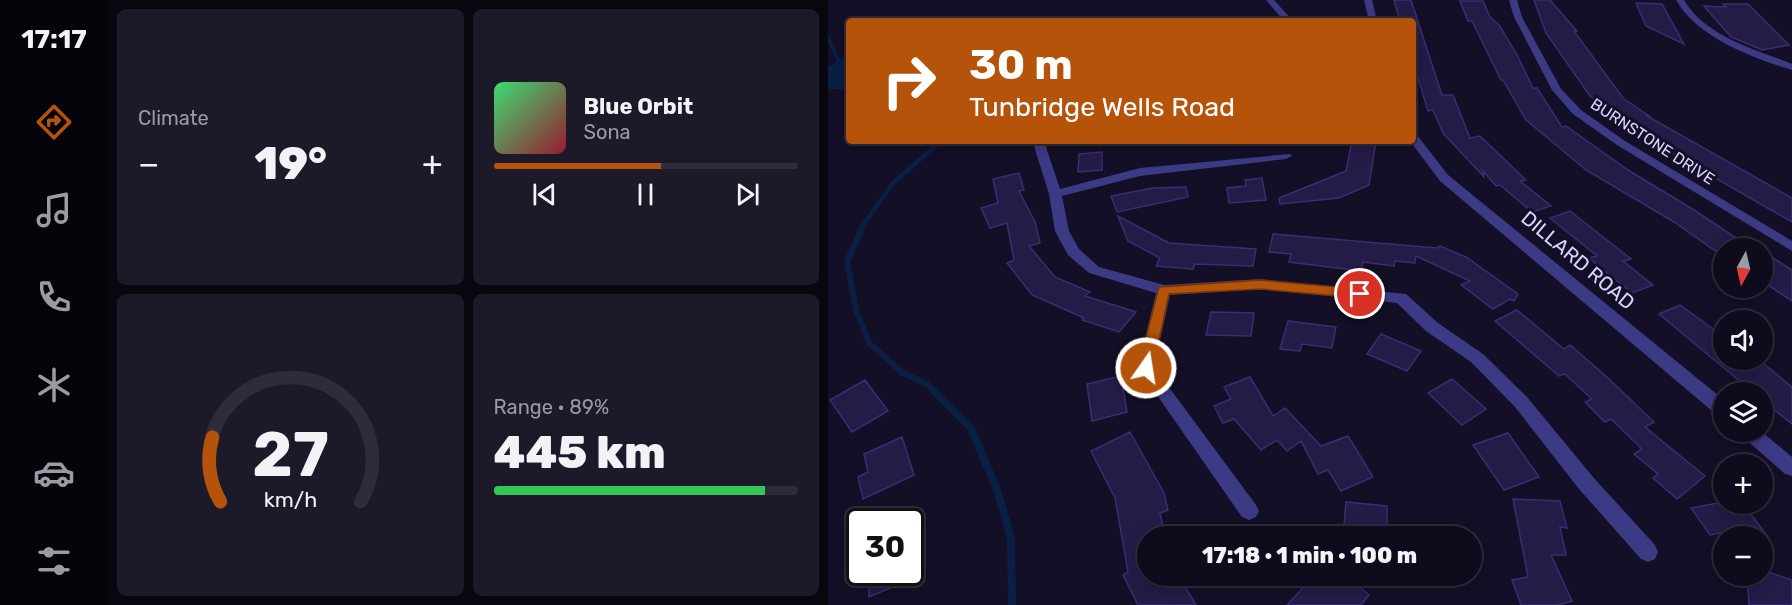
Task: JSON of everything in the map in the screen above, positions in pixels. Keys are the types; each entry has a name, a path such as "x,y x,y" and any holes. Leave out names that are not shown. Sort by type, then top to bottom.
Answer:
{"street":[{"path":"1270,0 1286,18"},
{"path":"1368,0 1372,18"},
{"name":"BURNSTONE DRIVE","path":"1513,0 1518,17 1557,90 1577,112 1621,143 1792,247"},
{"path":"1680,0 1683,9 1712,33 1792,67"},
{"name":"DILLARD ROAD","path":"1416,141 1444,178 1713,402"},
{"path":"1042,144 1040,146 1055,194 1062,231 1073,252 1094,270 1164,290 1260,284 1401,297 1432,327 1477,358 1521,402 1586,483 1648,552"},
{"path":"1055,194 1140,172 1286,156"},
{"path":"1164,290 1146,368 1249,511"},
{"path":"1761,442 1792,468"}],"water":[{"path":"846,56 846,89 828,89 828,67"}],"building":[{"path":"1394,0 1411,0 1442,95 1453,95 1470,138 1480,136 1526,180 1520,181 1551,206 1532,212 1500,185 1496,186 1483,171 1484,177 1443,133 1433,110 1428,111 1416,72 1416,18 1399,18"},
{"path":"1534,0 1550,0 1577,31 1574,31 1623,98 1649,116 1647,116 1792,198 1792,222 1640,135 1590,96 1546,33"},
{"path":"1460,1 1483,1 1490,17 1499,25 1516,53 1533,88 1537,88 1562,127 1566,126 1628,170 1736,238 1713,238 1713,249 1674,222 1586,170 1526,120 1501,80 1472,21 1468,21"},
{"path":"1636,3 1662,4 1684,44 1646,26"},
{"path":"1723,4 1748,4 1789,45 1762,50 1731,37 1704,6 1726,7"},
{"path":"1351,144 1376,144 1369,185 1339,198 1280,204 1279,198 1346,171"},
{"path":"1102,152 1102,170 1078,172 1079,154"},
{"path":"1019,173 1024,190 1019,191 1035,222 1040,243 1029,246 1055,277 1090,292 1085,296 1136,312 1119,332 1082,320 1084,318 1032,295 1007,263 1014,260 1007,223 990,228 981,208 998,203 993,179"},
{"path":"1262,178 1266,200 1229,203 1227,188 1246,186 1245,180"},
{"path":"1186,187 1188,197 1117,212 1111,196 1153,188"},
{"path":"1570,211 1631,259 1623,261 1653,285 1632,293 1589,258 1597,256 1550,218"},
{"path":"1118,216 1169,243 1256,249 1253,266 1195,264 1193,269 1156,266 1160,258 1128,241"},
{"path":"1273,234 1437,248 1440,246 1466,257 1518,294 1514,301 1510,299 1493,309 1461,285 1470,281 1416,256 1415,263 1395,261 1394,266 1363,262 1361,271 1289,262 1291,254 1269,252"},
{"path":"1773,258 1792,270 1792,301 1773,288"},
{"path":"1680,305 1713,329 1713,359 1659,314"},
{"path":"1517,310 1564,349 1570,345 1607,377 1654,422 1645,427 1705,476 1677,499 1653,478 1658,474 1634,454 1642,449 1611,419 1605,422 1585,402 1592,399 1565,374 1559,376 1495,321"},
{"path":"1211,312 1254,313 1251,336 1206,335"},
{"path":"1288,321 1336,327 1332,348 1302,344 1300,351 1280,349"},
{"path":"1381,334 1421,351 1407,371 1367,354"},
{"path":"1726,370 1771,370 1792,387 1792,424 1773,409 1773,382 1741,382"},
{"path":"1121,376 1127,412 1092,421 1087,384"},
{"path":"1250,377 1273,416 1285,408 1321,446 1348,436 1373,477 1341,491 1328,470 1318,474 1301,441 1287,451 1277,440 1261,450 1234,419 1223,423 1214,406 1231,399 1224,387"},
{"path":"1452,379 1486,409 1462,425 1428,393"},
{"path":"865,380 888,411 852,432 830,400"},
{"path":"1130,432 1164,493 1168,510 1160,513 1163,526 1137,526 1137,586 1185,586 1196,605 1138,605 1123,575 1128,572 1115,498 1091,451"},
{"path":"1508,433 1539,477 1504,490 1473,445"},
{"path":"902,437 914,475 863,499 858,477 868,472 864,454"},
{"path":"1513,499 1560,501 1567,528 1560,527 1566,555 1551,555 1572,601 1558,605 1521,605 1512,580 1528,577"},
{"path":"1346,502 1387,506 1387,526 1344,526"},
{"path":"1713,504 1713,514 1751,514 1760,526 1713,526 1713,534 1710,535 1691,508"},
{"path":"1773,574 1792,580 1792,605 1749,605 1748,586 1773,586"},
{"path":"869,586 895,586 869,597"},
{"path":"1304,586 1359,586 1369,595 1361,605 1287,605"}],"waterway":[{"path":"828,38 838,60"},
{"path":"862,227 892,184 938,144"},
{"path":"863,226 847,261 856,310 869,343 903,373 927,384 971,428 997,490 1011,538 1012,605"}],"route":[{"path":"1146,368 1164,290 1260,284 1360,294"}]}
